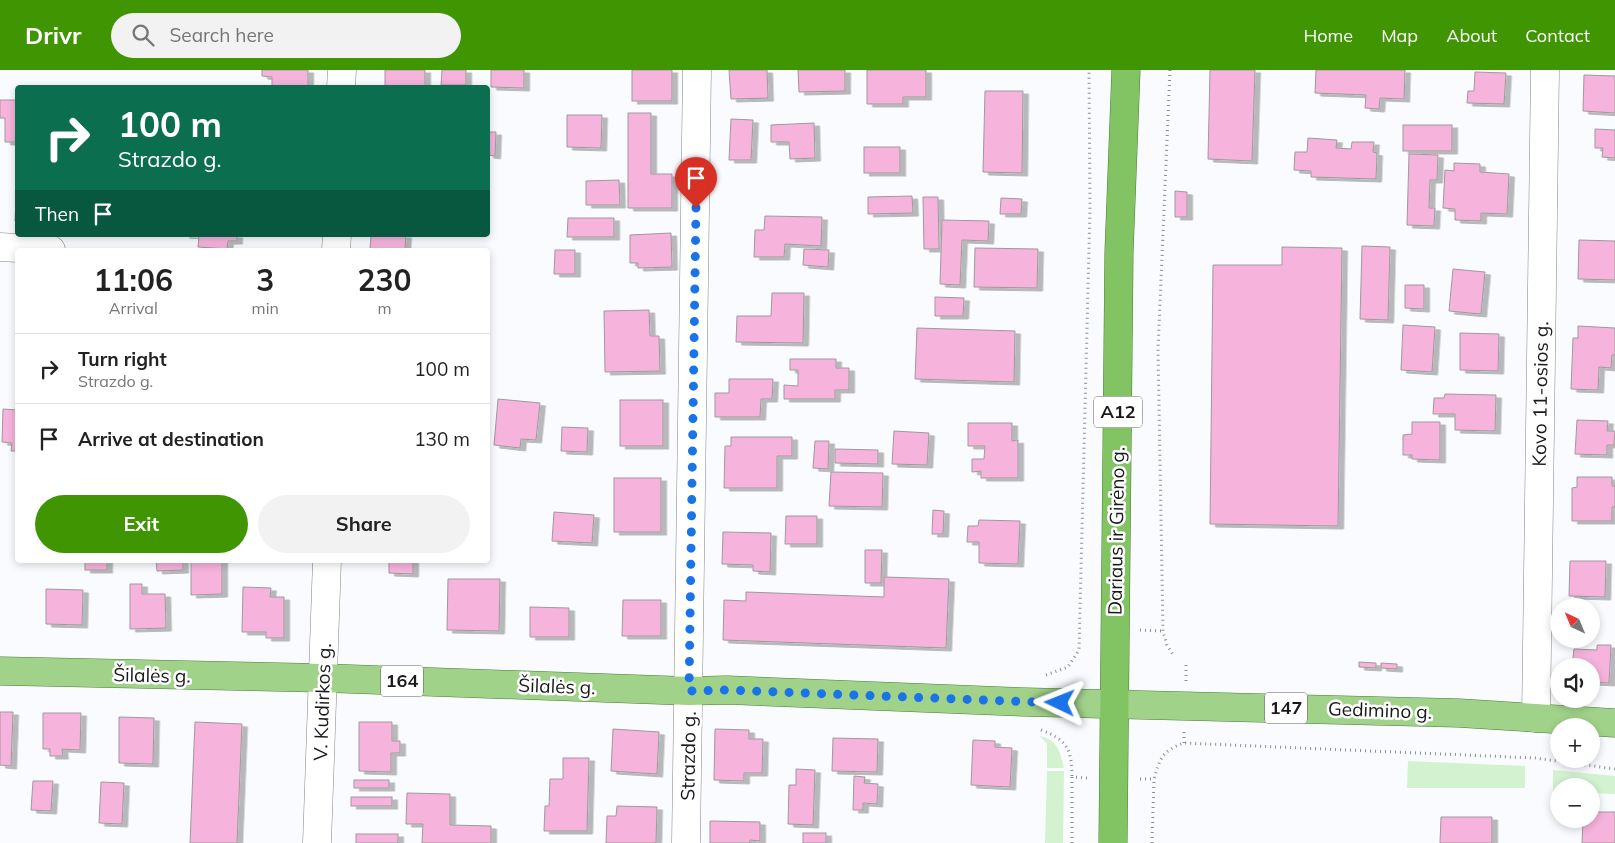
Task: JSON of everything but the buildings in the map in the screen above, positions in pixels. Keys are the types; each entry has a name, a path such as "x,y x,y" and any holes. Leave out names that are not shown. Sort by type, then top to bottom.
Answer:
{"highway":[{"name":"Dariaus ir Girėno g.","path":"1114,843 1119,252 1126,70"}],"main road":[{"name":"Šilalės g.","path":"0,671 323,678 1114,704"},
{"name":"Gedimino g.","path":"1114,704 1459,712 1615,723"}],"street":[{"path":"341,85 342,70"},
{"name":"Strazdo g.","path":"686,843 697,70"},
{"name":"Kovo 11-osios g.","path":"1536,718 1545,70"},
{"path":"0,248 15,249"},
{"name":"V. Kudirkos g.","path":"317,843 327,563"}],"path":[{"path":"1036,675 1046,675 1068,668 1078,650 1090,208 1089,70"},
{"path":"1170,70 1158,350 1163,631 1167,645 1174,656"},
{"path":"1035,728 1053,734 1065,743 1072,760 1072,843"},
{"path":"1152,843 1154,779 1160,758 1170,748 1184,743 1535,758 1615,769"},
{"path":"1072,777 1154,779"}],"green space":[{"path":"1040,736 1051,740 1057,748 1064,768 1047,768 1047,744"},
{"path":"1408,761 1525,766 1525,788 1407,788"},
{"path":"1553,770 1615,776 1615,794 1600,793 1600,778 1553,778"},
{"path":"1047,771 1064,771 1063,843 1045,843"}],"route":[{"path":"696,208 689,691 727,690 1060,703"}]}
